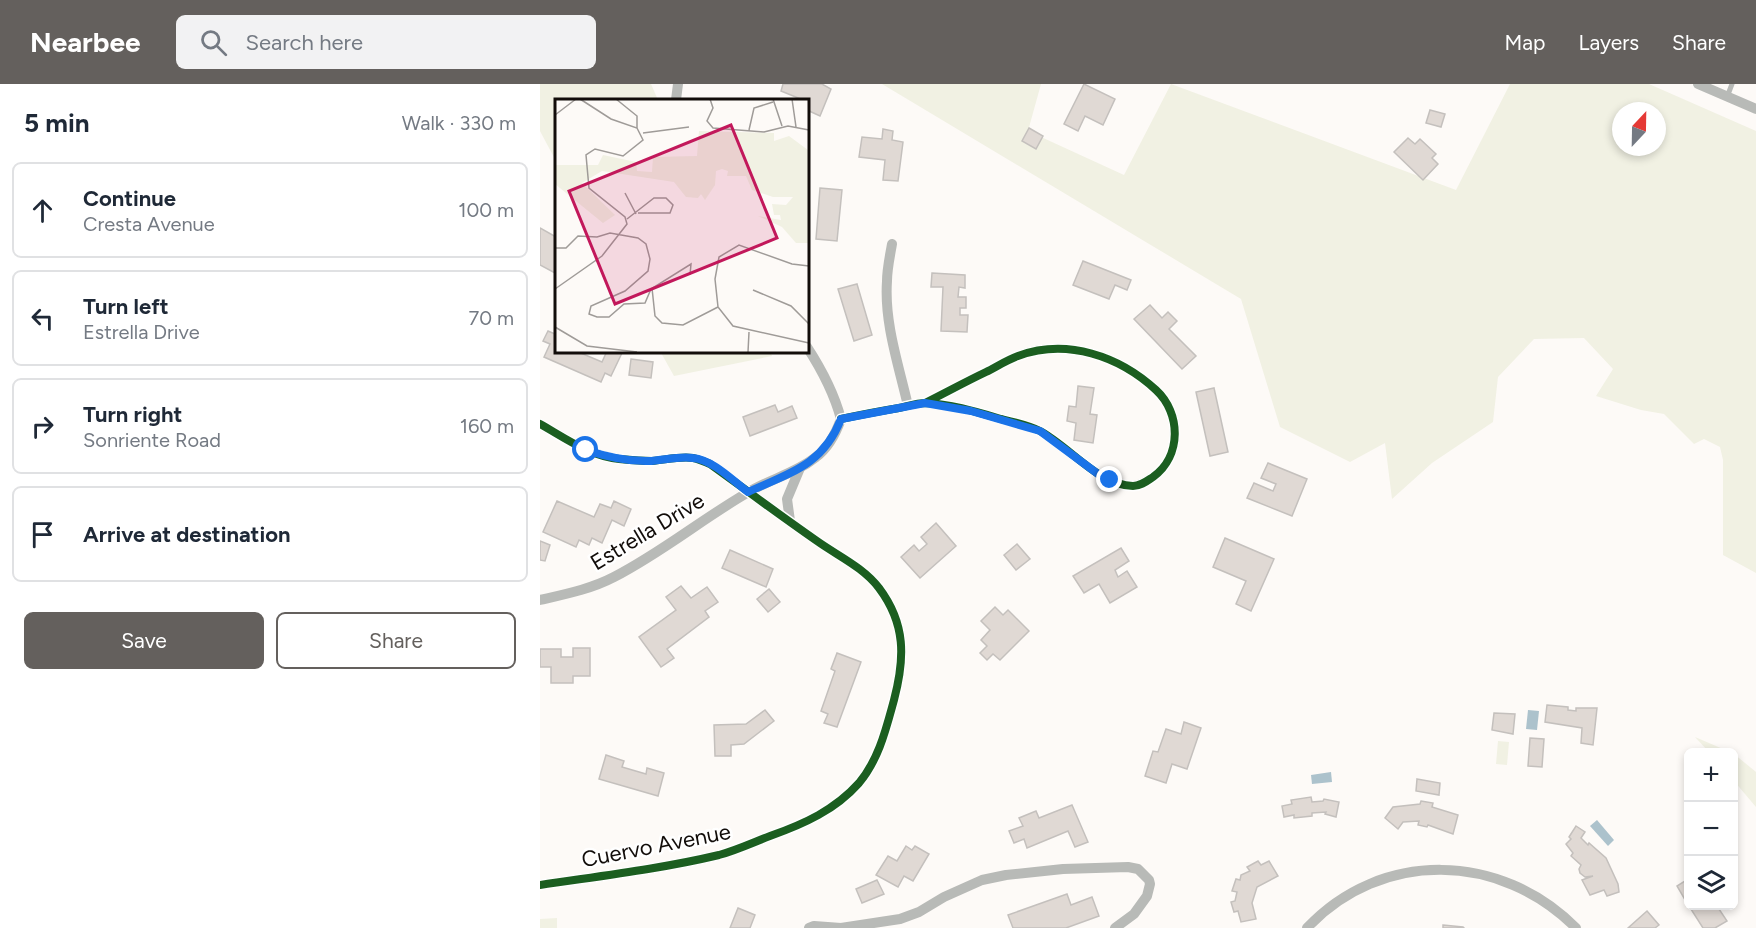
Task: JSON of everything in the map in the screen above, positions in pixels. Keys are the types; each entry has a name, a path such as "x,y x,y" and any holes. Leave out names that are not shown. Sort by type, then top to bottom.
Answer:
{"street":[{"path":"676,99 678,84"},
{"path":"1698,84 1756,109"},
{"path":"892,244 886,283 889,315 893,345 908,406"},
{"path":"808,348 835,397 841,419 925,403 1018,356 1043,350 1068,349 1093,353 1143,378 1163,396 1172,412 1175,442 1169,459 1158,473 1144,484 1133,486 1115,483 1098,474 1040,431 971,411 925,403"},
{"name":"Estrella Drive","path":"540,600 583,590 613,577 748,492 800,468 817,457 827,446 841,419"},
{"name":"Cuervo Avenue","path":"540,424 586,450 610,457 650,461 694,458 710,464 870,578 878,586 890,606 899,628 902,651 901,675 875,758 860,782 839,802 814,818 722,854 638,871 540,885"},
{"path":"790,521 787,499 800,468"},
{"path":"809,928 814,926 841,928 900,920 982,880 1006,874 1074,869 1128,867 1138,869 1149,880 1147,896 1141,907 1115,928"},
{"path":"1307,928 1335,903 1354,891 1401,874 1426,870 1469,872 1496,878 1532,894 1576,928"}],"lane":[{"path":"1727,97 1732,84"}],"shaded area":[{"path":"540,84 651,84 658,99 555,99 555,159 540,131"},
{"path":"882,84 1041,84 1028,131 1124,175 1171,84 1456,190 1510,84 1649,84 1756,131 1756,573 1723,555 1723,460 1720,447 1704,439 1694,444 1664,414 1641,410 1596,396 1613,369 1584,338 1534,339 1498,377 1493,422 1432,463 1392,499 1385,443 1350,462 1280,427 1241,299"},
{"path":"661,352 770,352 772,356 674,376"},
{"path":"1695,737 1721,748 1705,748"},
{"path":"1498,741 1509,742 1507,765 1496,764"},
{"path":"1738,757 1756,772 1756,807 1738,786"},
{"path":"557,918 557,928 540,928 540,919"}],"water":[{"path":"1528,710 1539,711 1537,730 1526,729"},
{"path":"1331,772 1332,782 1312,784 1311,775"},
{"path":"1597,820 1614,840 1608,846 1590,826"}],"building":[{"path":"783,84 822,84 831,89 820,116 808,110 808,99 801,99 781,91"},
{"path":"1084,84 1115,99 1103,125 1085,116 1078,131 1064,124"},
{"path":"1430,110 1445,114 1441,127 1426,123"},
{"path":"1029,128 1043,136 1036,149 1022,141"},
{"path":"883,129 893,131 892,140 903,142 898,181 883,180 885,160 859,157 862,137 882,139"},
{"path":"1408,138 1415,144 1420,139 1436,154 1432,158 1438,164 1423,180 1394,152"},
{"path":"820,188 842,190 837,241 816,239"},
{"path":"540,228 555,236 555,273 540,265"},
{"path":"1083,261 1131,280 1127,290 1115,285 1109,299 1073,285"},
{"path":"932,273 965,275 965,288 959,287 958,297 966,297 966,308 960,308 960,315 968,315 967,332 941,331 943,287 931,287"},
{"path":"857,284 872,335 854,341 838,289"},
{"path":"1150,305 1162,318 1168,312 1177,321 1169,329 1196,356 1182,369 1134,319"},
{"path":"548,331 555,334 555,352 578,352 602,362 607,352 622,353 611,376 605,373 601,382 544,357 550,344 543,341"},
{"path":"631,359 653,362 651,378 629,375"},
{"path":"1078,386 1094,388 1090,414 1097,415 1093,443 1074,440 1076,423 1067,421 1069,406 1076,407"},
{"path":"1214,388 1228,452 1210,456 1196,392"},
{"path":"775,405 778,412 792,406 797,418 750,436 743,417"},
{"path":"1268,463 1307,479 1292,516 1247,498 1254,483 1273,491 1276,484 1261,478"},
{"path":"557,501 594,517 600,504 611,508 614,501 631,509 624,526 612,520 602,543 592,538 589,545 579,540 576,547 543,532"},
{"path":"936,523 956,546 920,578 901,557 914,545 919,551 927,544 921,537"},
{"path":"1225,538 1274,559 1251,611 1236,604 1246,581 1213,567"},
{"path":"540,541 550,545 545,561 540,560"},
{"path":"1017,544 1030,559 1016,570 1004,555"},
{"path":"1121,548 1129,561 1115,570 1118,577 1127,571 1137,587 1110,603 1099,584 1084,593 1073,576"},
{"path":"730,550 773,569 766,587 722,568"},
{"path":"681,586 691,598 707,587 718,602 705,611 709,617 667,649 674,658 661,667 639,637 676,610 666,597"},
{"path":"769,589 780,602 768,612 757,599"},
{"path":"995,607 1003,615 1008,610 1029,631 1000,660 993,654 987,660 980,653 987,646 981,640 990,630 981,621"},
{"path":"573,648 590,648 590,676 573,676 573,683 551,683 551,667 540,667 540,649 561,649 561,657 573,657"},
{"path":"837,653 861,662 837,727 824,723 828,714 821,711 835,671 831,669"},
{"path":"1547,705 1568,707 1568,710 1576,711 1576,708 1597,708 1593,745 1581,743 1582,728 1545,722"},
{"path":"765,710 774,721 744,744 731,745 731,756 715,756 714,725 746,724"},
{"path":"1494,713 1515,714 1513,734 1492,730"},
{"path":"1184,722 1201,728 1187,769 1172,764 1166,783 1145,776 1153,751 1158,752 1166,729 1181,734"},
{"path":"1530,738 1544,739 1542,767 1528,766"},
{"path":"606,755 624,761 622,767 646,774 647,768 664,773 658,796 599,779"},
{"path":"1417,779 1440,783 1439,795 1416,791"},
{"path":"1311,797 1312,802 1324,799 1339,802 1336,817 1325,814 1326,812 1312,813 1312,816 1284,817 1282,806 1292,804 1291,800"},
{"path":"1421,801 1433,803 1432,807 1458,815 1453,834 1428,825 1427,827 1418,825 1419,821 1403,822 1398,829 1385,818 1393,807 1420,804"},
{"path":"1072,805 1088,842 1075,847 1068,831 1027,848 1024,839 1014,843 1009,831 1023,826 1019,818 1036,811 1039,818"},
{"path":"1576,826 1585,832 1581,838 1606,858 1618,884 1619,892 1607,896 1604,890 1590,895 1582,880 1593,876 1585,877 1580,873 1581,865 1571,856 1573,853 1566,844 1571,839 1569,837"},
{"path":"906,846 912,850 915,846 929,854 913,881 904,876 898,887 876,875 888,856 897,861"},
{"path":"1258,861 1261,865 1269,861 1278,876 1257,887 1252,903 1256,919 1241,922 1238,911 1234,912 1231,902 1235,901 1237,892 1232,891 1236,879 1240,880 1241,875 1250,871 1247,867"},
{"path":"877,880 884,894 862,903 856,889"},
{"path":"1684,882 1684,898 1677,886"},
{"path":"1067,894 1071,905 1092,897 1099,916 1066,928 1013,928 1008,915"},
{"path":"738,908 755,915 750,928 730,928"},
{"path":"1692,910 1720,910 1727,921 1715,928 1703,928"},
{"path":"1647,911 1659,925 1655,928 1628,928"},
{"path":"1443,925 1463,927 1464,928 1443,928"}],"cycle path":[{"path":"841,419 923,403 964,409 1035,429 1108,480 1133,486 1146,482 1162,468 1169,458 1175,434 1170,410 1156,390 1126,368 1092,354 1073,350 1036,351 1018,356 925,403"},
{"path":"540,424 578,446 608,457 652,461 688,458 710,464 858,568 873,581 888,601 899,628 901,642 898,685 877,754 859,783 840,801 795,826 719,855 540,885"}],"route":[{"path":"586,450 618,459 650,461 694,458 710,464 748,492 794,472 817,457 827,446 841,419 925,403 971,411 1040,431 1098,474 1110,480"}]}
